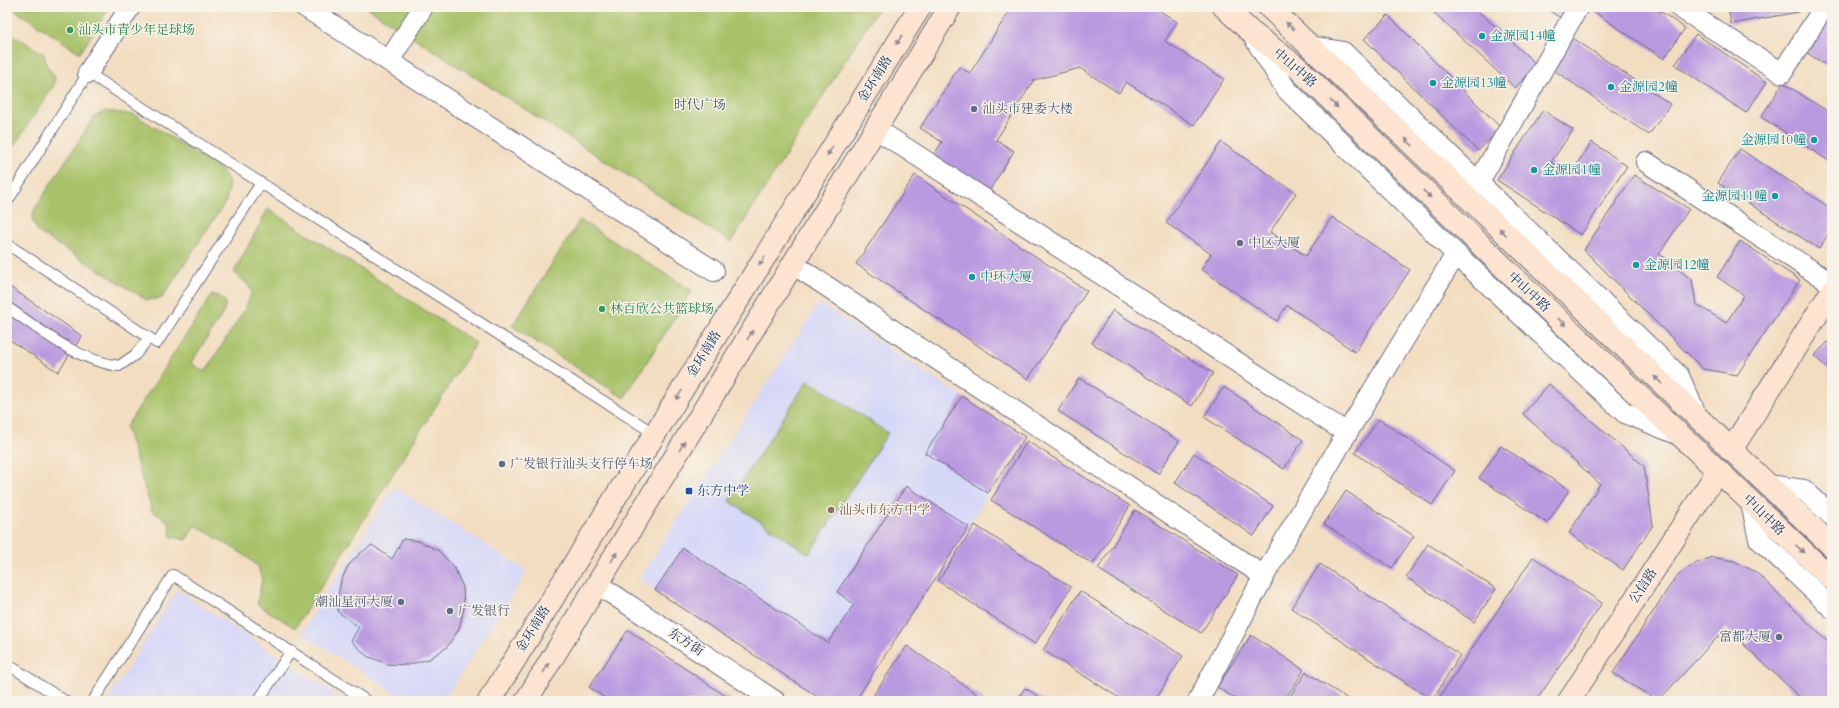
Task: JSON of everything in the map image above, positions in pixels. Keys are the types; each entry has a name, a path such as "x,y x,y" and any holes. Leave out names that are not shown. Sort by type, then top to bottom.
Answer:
{"main road":[{"name":"金环南路","path":"489,701 920,7"},
{"name":"金环南路","path":"526,701 950,7"},
{"name":"中山中路","path":"1224,7 1251,32 1297,67 1521,284 1832,579"},
{"name":"中山中路","path":"1269,7 1365,100 1474,191 1523,251 1832,546"},
{"path":"1732,450 1832,291"},
{"name":"公信路","path":"1569,701 1718,471"}],"street":[{"path":"88,73 130,7"},
{"path":"305,7 714,270"},
{"path":"388,61 423,7"},
{"path":"1474,191 1578,7"},
{"path":"1679,7 1782,73 1824,7"},
{"path":"1251,32 1286,89 1487,284 1625,413 1679,434"},
{"path":"1310,46 1343,52 1389,98 1474,191 1551,254 1679,376 1696,416"},
{"path":"1365,100 1389,98"},
{"path":"876,129 1347,433"},
{"path":"1337,137 1363,132"},
{"path":"1646,162 1832,284"},
{"path":"1523,251 1551,254"},
{"path":"1198,701 1264,576 1347,433 1456,254"},
{"path":"793,264 1264,576"},
{"path":"1487,284 1521,284"},
{"path":"1768,485 1804,490 1832,516"},
{"path":"1751,503 1759,539 1832,608"},
{"name":"东方街","path":"597,584 776,701"}],"lane":[{"path":"7,202 88,73 655,434"},
{"path":"7,244 157,343 261,183"},
{"path":"7,307 72,351 103,363 119,366 136,355 149,338"},
{"path":"93,701 173,575 291,651 356,698 367,701"},
{"path":"258,701 291,651"},
{"path":"7,664 65,701"}],"shaded area":[{"name":"汕头市东方中学","path":"819,303 1025,437 988,493 969,527 855,701 824,701 639,579"},
{"path":"394,487 527,571 444,701 407,701 301,633"},
{"path":"177,590 346,701 107,701"}],"green space":[{"name":"汕头市青少年足球场","path":"10,7 110,7 80,53"},
{"name":"时代广场","path":"366,7 879,7 731,242"},
{"path":"7,31 44,54 47,66 55,77 53,87 7,156"},
{"path":"105,111 135,115 218,167 225,175 228,182 229,186 226,201 162,298 147,300 38,232 32,219 34,210 94,117"},
{"path":"268,209 476,343 295,628 257,604 262,580 258,566 243,554 195,525 186,540 171,537 169,522 152,511 126,427 212,295 220,296 226,302 223,313 191,363 205,372 245,309 252,292 248,285 234,272"},
{"name":"林百欣公共篮球场","path":"580,220 692,291 624,398 512,326"},
{"path":"808,380 888,433 809,554 729,501"}],"building":[{"name":"汕头市建委大楼","path":"1012,7 1154,7 1177,22 1165,41 1224,79 1194,125 1126,82 1119,93 1080,68 1034,80 996,140 1014,151 986,196 930,161 942,142 920,128 959,67 970,73"},
{"name":"金源园14幢","path":"1428,7 1474,7 1537,65 1515,88"},
{"path":"1543,7 1568,7 1561,18"},
{"path":"1597,7 1654,7 1685,28 1664,59 1594,12"},
{"path":"1728,7 1802,7 1799,12 1731,24"},
{"name":"金源园13幢","path":"1388,15 1501,128 1478,151 1364,39"},
{"path":"1827,17 1832,21 1832,69 1804,51"},
{"path":"1696,34 1767,82 1746,113 1675,65"},
{"name":"金源园2幢","path":"1573,38 1670,104 1649,135 1552,69"},
{"name":"金源园10幢","path":"1783,83 1832,114 1832,163 1761,117"},
{"name":"金源园1幢","path":"1543,110 1573,130 1551,162 1570,174 1592,142 1627,166 1581,235 1497,180"},
{"name":"中区大厦","path":"1221,142 1296,193 1270,232 1306,256 1332,217 1410,270 1355,352 1287,305 1277,321 1201,269 1211,254 1166,223"},
{"name":"金源园11幢","path":"1740,149 1832,209 1832,228 1819,249 1718,183"},
{"name":"中环大厦","path":"915,175 1087,291 1028,379 856,264"},
{"name":"金源园12幢","path":"1634,175 1689,209 1659,254 1692,280 1696,304 1726,323 1744,295 1717,277 1740,241 1800,280 1737,375 1703,369 1584,250"},
{"path":"7,285 82,336 58,372 7,338"},
{"path":"1113,310 1213,373 1192,406 1092,343"},
{"path":"1832,338 1832,373 1814,356"},
{"path":"1079,378 1179,441 1158,474 1058,411"},
{"path":"1549,384 1644,466 1653,525 1623,570 1569,533 1600,484 1523,414"},
{"path":"1224,387 1303,440 1284,469 1204,417"},
{"path":"962,396 1025,437 988,493 925,453"},
{"path":"1379,419 1455,471 1432,505 1355,453"},
{"path":"1027,441 1130,506 1093,564 991,500"},
{"path":"1501,446 1569,490 1547,523 1479,478"},
{"path":"1194,453 1273,506 1254,536 1175,483"},
{"path":"906,486 969,527 855,701 824,701 655,590 683,548 828,643 854,604 837,592"},
{"path":"1346,491 1414,536 1392,568 1324,524"},
{"path":"1135,510 1238,575 1201,633 1098,569"},
{"path":"975,525 1071,587 1035,644 938,581"},
{"name":"潮汕星河大厦","path":"403,539 419,541 439,551 454,567 463,587 464,608 459,629 447,647 429,659 408,665 387,664 367,656 351,641 359,627 338,612 338,596 341,581 348,566 359,554 372,545 392,559"},
{"path":"1428,544 1496,589 1474,622 1406,577"},
{"path":"1533,557 1602,603 1536,701 1437,701"},
{"name":"富都大厦","path":"1712,557 1734,561 1756,572 1832,646 1832,701 1804,701 1726,628 1658,701 1613,673 1675,578 1690,566"},
{"path":"1320,564 1460,655 1432,700 1291,608"},
{"path":"1080,591 1183,656 1154,701 1124,701 1043,650"},
{"path":"628,630 730,699 729,701 609,701 589,687"},
{"path":"1251,635 1304,670 1284,701 1239,701 1217,687"},
{"path":"907,646 984,699 983,701 870,700"},
{"path":"1306,672 1351,701 1287,701"},
{"path":"1025,688 1046,701 1016,701"}],"place":[{"name":"汕头市青少年足球场","path":"70,30"},
{"name":"金源园14幢","path":"1482,36"},
{"name":"金源园13幢","path":"1433,83"},
{"name":"金源园2幢","path":"1611,87"},
{"name":"汕头市建委大楼","path":"974,109"},
{"name":"金源园10幢","path":"1814,140"},
{"name":"金源园1幢","path":"1534,170"},
{"name":"金源园11幢","path":"1775,196"},
{"name":"中区大厦","path":"1240,243"},
{"name":"金源园12幢","path":"1636,265"},
{"name":"中环大厦","path":"972,277"},
{"name":"林百欣公共篮球场","path":"602,309"},
{"name":"广发银行汕头支行停车场","path":"502,464"},
{"name":"东方中学","path":"689,491"},
{"name":"汕头市东方中学","path":"831,510"},
{"name":"潮汕星河大厦","path":"401,602"},
{"name":"广发银行","path":"450,611"},
{"name":"富都大厦","path":"1779,637"}]}
